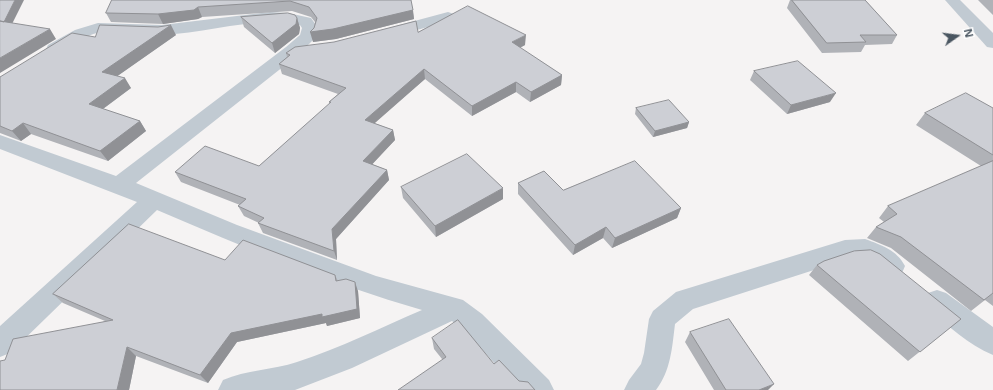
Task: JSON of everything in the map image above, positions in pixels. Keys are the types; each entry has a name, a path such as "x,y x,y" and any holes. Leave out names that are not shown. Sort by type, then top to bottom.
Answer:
{"street":[{"path":"952,0 993,43"},
{"path":"40,57 78,34 98,28 163,30 268,18 292,17 305,21 308,24 310,28 307,37 292,51 119,185"},
{"path":"371,37 448,17"},
{"path":"292,51 321,47"},
{"path":"0,142 119,185 229,231 375,286 454,308 473,322 539,390"},
{"path":"0,344 154,199"},
{"path":"639,390 653,371 658,353 662,319 685,300 845,250 865,249 881,256 953,314 993,342"},
{"path":"234,390 295,376 342,359 454,308"}],"building":[{"path":"0,0 15,0 4,22 0,21"},
{"path":"112,0 411,0 413,10 333,29 310,32 314,28 317,18 309,7 290,1 198,7 194,10 158,14 106,13"},
{"path":"792,0 865,0 897,35 860,35 866,42 827,43"},
{"path":"468,6 526,35 512,42 562,75 531,92 516,82 472,106 424,69 365,120 393,130 363,161 387,170 332,229 334,251 258,223 264,218 238,206 246,199 175,172 205,146 259,166 346,88 279,64 290,55 286,53 295,47 334,42 416,21 418,32"},
{"path":"288,13 295,15 297,18 296,24 272,43 241,17"},
{"path":"0,21 50,29 0,58"},
{"path":"100,25 158,27 171,25 102,72 125,78 89,104 140,121 100,151 23,123 12,131 0,126 0,77 72,33 95,37"},
{"path":"798,61 836,93 791,105 754,71"},
{"path":"966,93 993,108 993,155 925,113"},
{"path":"669,100 689,122 655,131 636,108"},
{"path":"467,154 503,188 435,226 401,187"},
{"path":"635,161 681,208 615,238 606,227 575,245 518,183 544,171 563,190"},
{"path":"993,161 993,293 984,300 901,237 876,227 897,214 888,206"},
{"path":"129,224 225,260 243,240 335,275 336,281 346,279 355,282 357,309 322,317 322,314 231,333 200,375 127,347 117,390 0,390 0,361 5,360 13,339 113,320 53,294"},
{"path":"871,250 880,254 961,319 920,352 817,265 824,261 854,251"},
{"path":"729,319 774,384 759,390 726,390 690,332"},
{"path":"458,320 494,364 499,360 519,381 528,382 535,390 398,390 446,357 432,338"}]}
